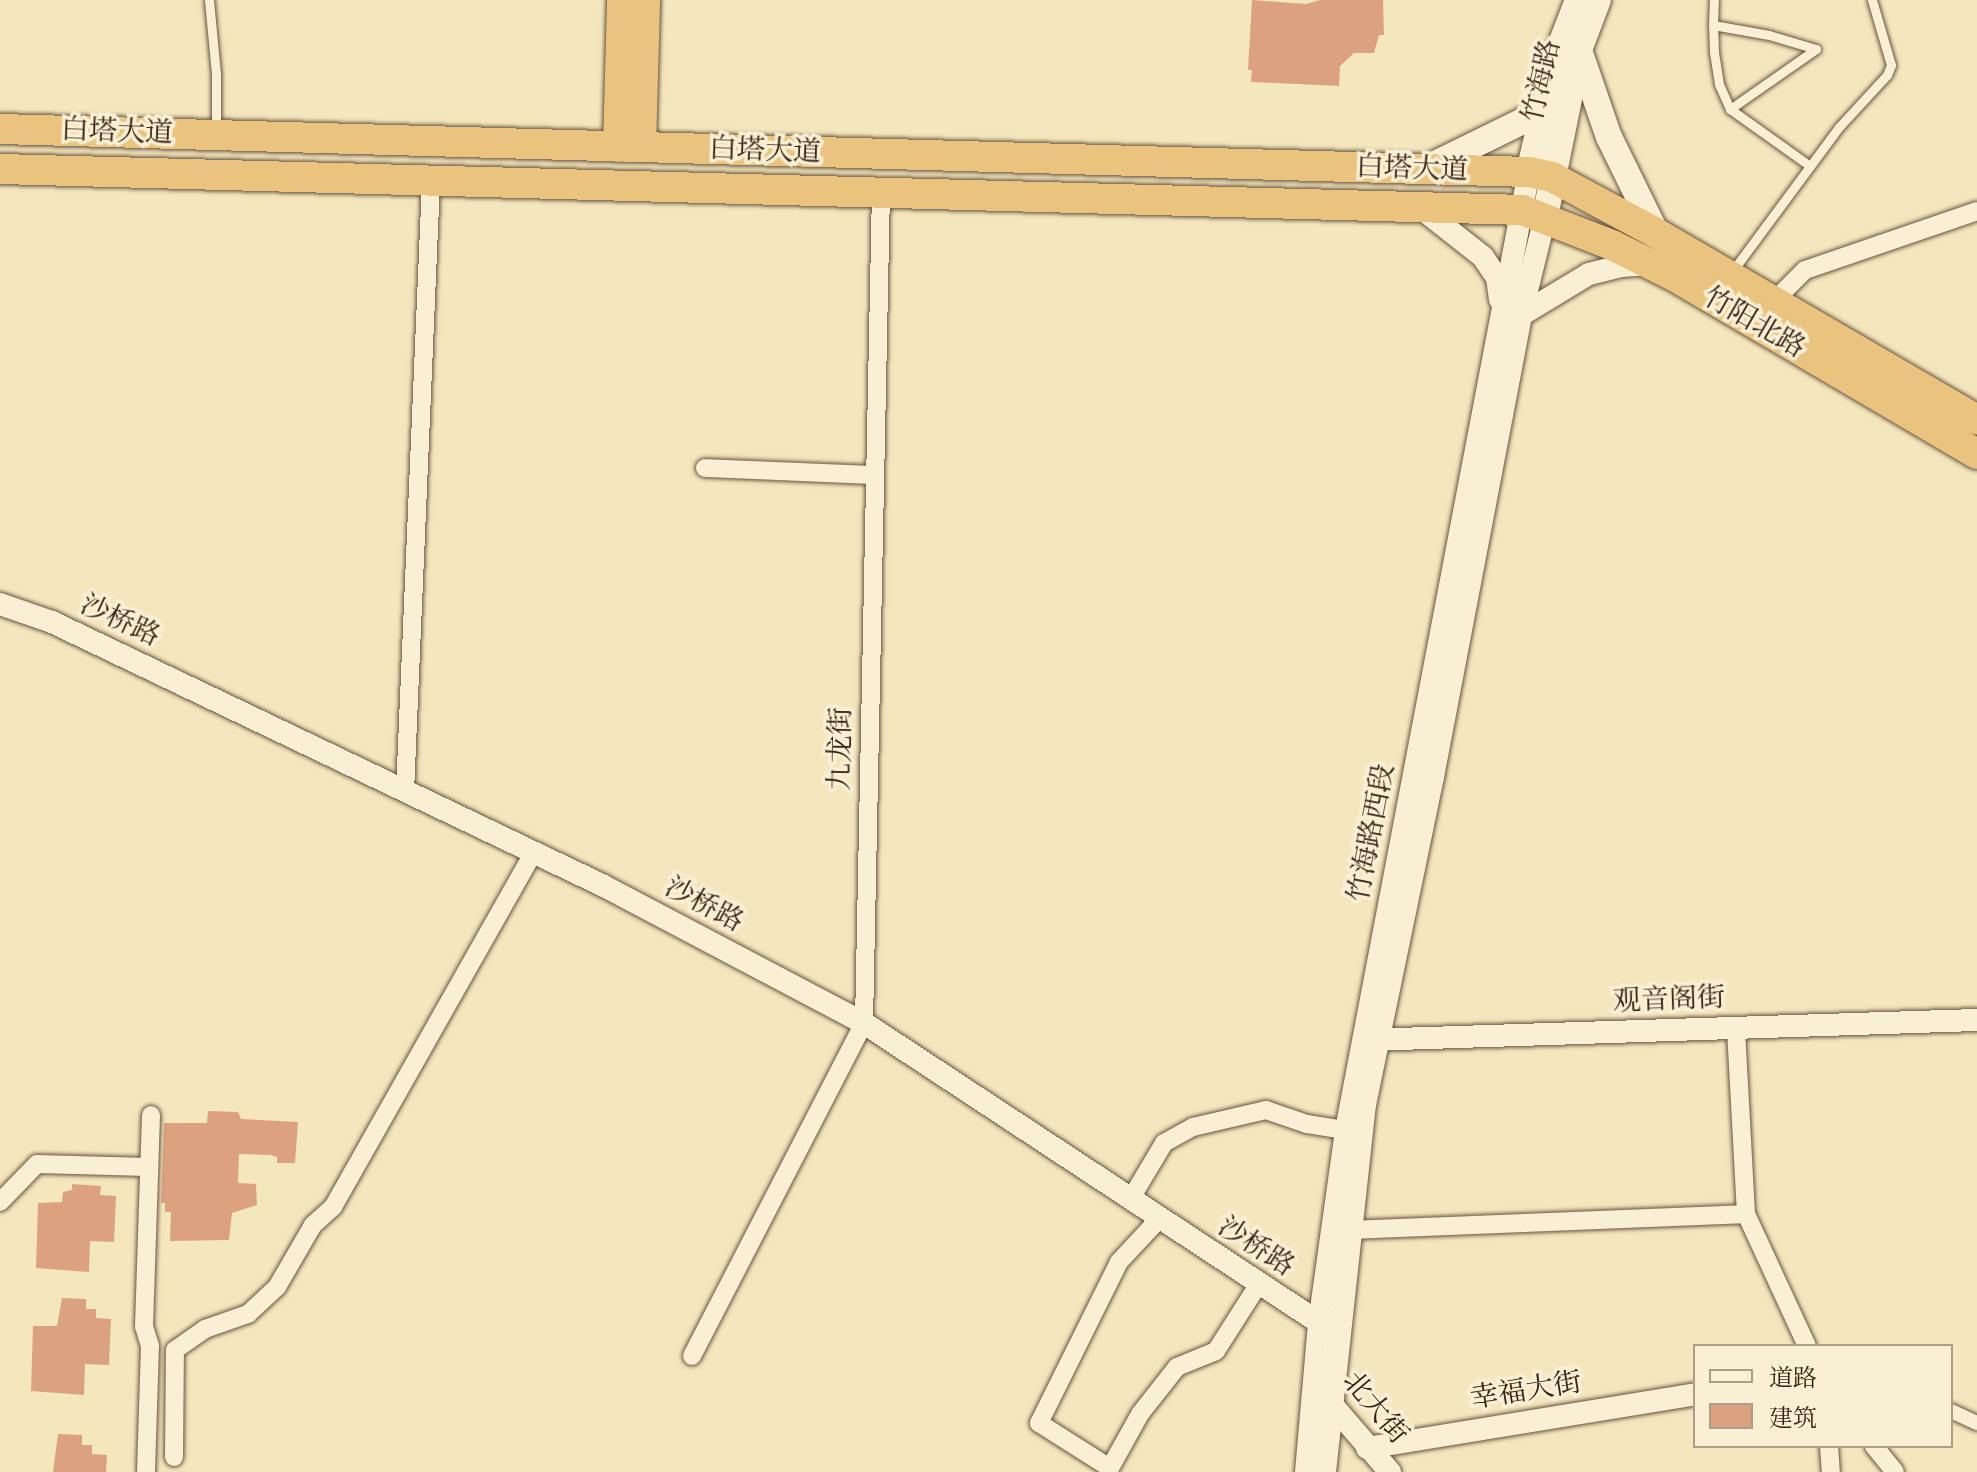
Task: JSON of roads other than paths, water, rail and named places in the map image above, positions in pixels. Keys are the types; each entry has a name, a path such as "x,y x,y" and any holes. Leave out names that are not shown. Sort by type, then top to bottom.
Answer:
{"highway":[{"path":"622,0 630,147"},
{"path":"630,147 645,0"},
{"name":"白塔大道","path":"0,129 1425,169 1541,175"},
{"name":"白塔大道","path":"0,169 1421,208 1534,214"},
{"name":"竹阳北路","path":"1541,175 1656,233 1977,420"},
{"name":"竹阳北路","path":"1534,214 1651,264 1977,454"}],"main road":[{"name":"竹海路","path":"1541,175 1544,104 1556,57 1578,0"},
{"name":"竹海路","path":"1541,175 1579,50 1598,0"},
{"path":"1579,50 1609,137 1656,233"},
{"path":"1425,169 1525,120 1544,104"},
{"path":"1534,214 1541,175"}],"street":[{"path":"405,792 431,181"},
{"name":"九龙街","path":"864,1023 881,193"},
{"path":"1421,208 1483,257 1497,278 1511,314 1589,274 1621,266 1651,264"},
{"path":"1774,301 1805,270 1977,211"},
{"name":"竹海路西段","path":"1306,1472 1314,1383 1352,1230 1372,1040 1511,314 1534,214"},
{"path":"705,468 875,475"},
{"name":"沙桥路","path":"0,604 52,622 602,885 864,1023 1328,1329"},
{"path":"174,1457 175,1350 205,1329 248,1314 277,1287 313,1225 333,1207 533,853"},
{"name":"观音阁街","path":"1372,1040 1977,1020"},
{"path":"692,1356 864,1023"},
{"path":"1736,1028 1746,1214 1806,1344"},
{"name":"竹海路西段","path":"1325,1472 1331,1405 1328,1329 1346,1130 1372,1040"},
{"path":"1130,1200 1164,1143 1193,1127 1266,1110 1307,1124 1346,1130"},
{"path":"146,1472 150,1346 144,1326 151,1115"},
{"path":"0,1202 37,1164 148,1167"},
{"path":"1352,1230 1746,1214"},
{"path":"1159,1219 1119,1262 1039,1423 1110,1468 1140,1414 1177,1367 1216,1351 1258,1285"},
{"name":"北大街","path":"1314,1383 1390,1472"},
{"name":"幸福大街","path":"1367,1448 1693,1394"},
{"path":"1953,1412 1977,1423"},
{"path":"1829,1448 1831,1472"},
{"path":"1876,1448 1895,1472"}],"lane":[{"path":"209,0 216,74 216,135"},
{"path":"1714,0 1713,25 1719,84 1730,109 1810,166"},
{"path":"1729,276 1839,127 1887,75 1891,65 1872,0"},
{"path":"1713,25 1769,35 1816,49 1730,109"}]}
